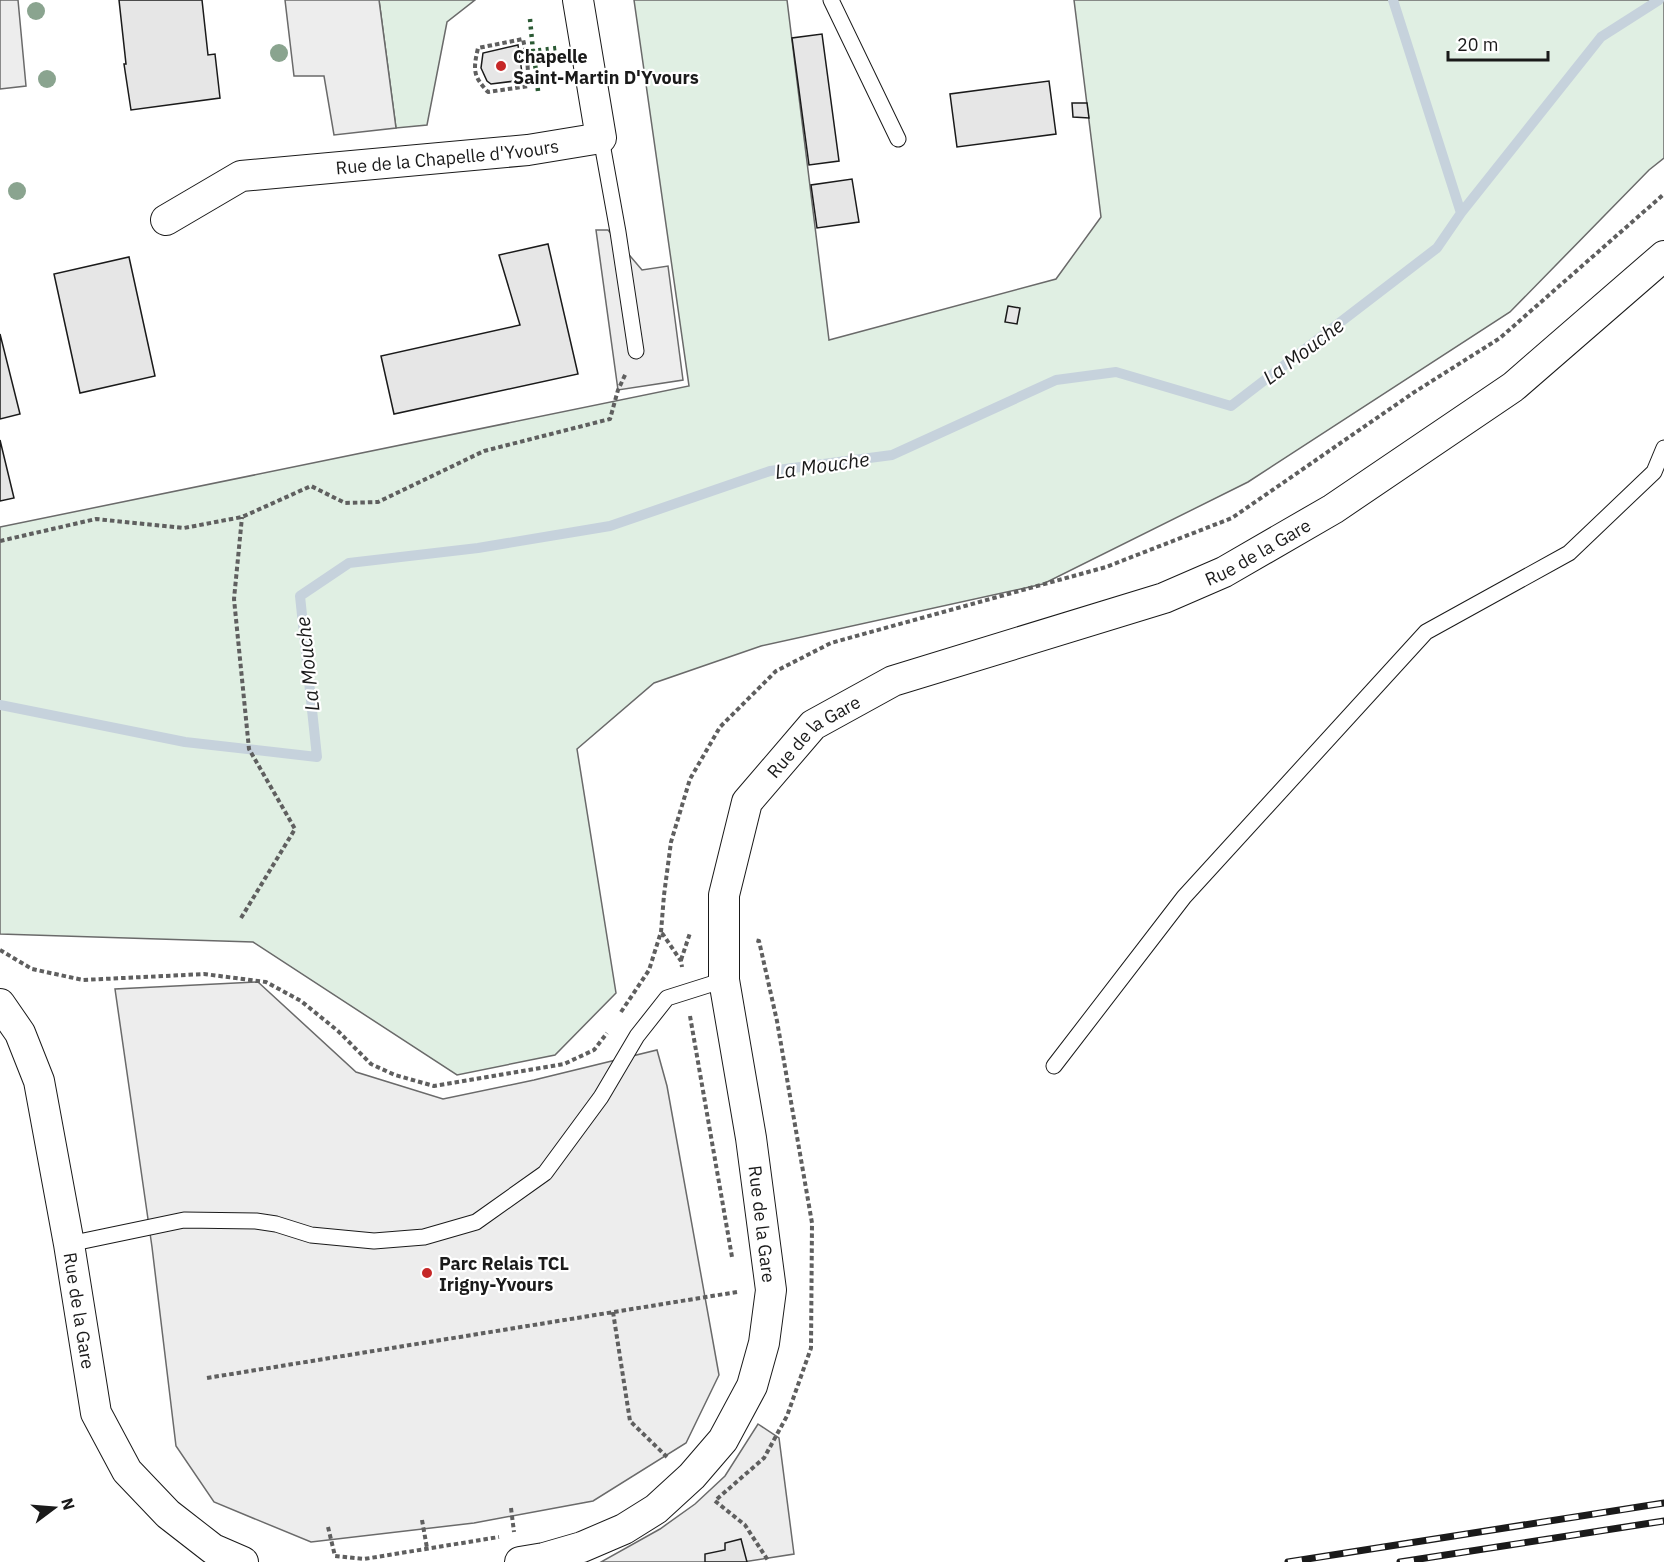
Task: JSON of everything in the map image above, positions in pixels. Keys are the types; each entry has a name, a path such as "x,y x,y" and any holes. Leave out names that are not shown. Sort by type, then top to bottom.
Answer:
{"street":[{"path":"578,0 601,138"},
{"name":"Rue de la Chapelle d'Yvours","path":"166,220 241,176 528,150 601,138"},
{"name":"Rue de la Gare","path":"520,1562 582,1547 624,1529 656,1509 692,1476 723,1440 752,1386 764,1343 771,1290 751,1138 724,980 724,895 747,802 813,724 893,681 1164,598 1224,572 1333,509 1513,387 1664,256"},
{"name":"Rue de la Gare","path":"0,1004 20,1033 39,1081 69,1244 96,1413 127,1471 168,1514 213,1549 243,1562"}],"lane":[{"path":"831,0 898,139"},
{"path":"601,138 636,351"},
{"path":"1054,1066 1184,897 1426,632 1569,553 1654,472 1664,448"},
{"path":"69,1244 184,1220 256,1221 276,1224 311,1235 374,1241 423,1237 476,1222 545,1173 601,1097 637,1036 667,998 724,980"}],"path":[{"path":"523,39 526,58 529,86 488,92 477,80 475,61 478,48 523,39"},
{"path":"526,58 587,50"},
{"path":"0,541 96,519 184,528 242,517 311,486 345,503 378,501 484,451 610,419 618,390 636,351"},
{"path":"241,918 295,829 249,749 234,599 242,517"},
{"path":"662,932 681,961 732,1257"},
{"path":"207,1378 737,1292 739,1302"},
{"path":"613,1312 630,1421 657,1449 692,1476 746,1525 769,1562"},
{"path":"707,1507 716,1500"},
{"path":"510,1508 514,1535 524,1533"},
{"path":"422,1520 427,1548"},
{"path":"328,1527 334,1556 364,1559 503,1536"}],"green space":[{"path":"379,0 475,0 447,22 427,125 396,128"},
{"path":"634,0 787,0 829,340 1056,279 1101,217 1074,0 1664,0 1664,158 1649,170 1510,312 1248,482 1043,584 761,646 654,683 577,749 616,993 555,1055 457,1075 253,942 0,934 0,527 689,386"}],"shaded area":[{"path":"0,0 18,0 26,86 0,89"},
{"path":"285,0 379,0 396,128 334,135 324,76 294,76"},
{"path":"596,230 608,230 642,270 668,266 683,380 618,390"},
{"name":"Parc Relais TCL Irigny-Yvours","path":"258,982 356,1072 443,1099 657,1050 667,1086 719,1375 686,1443 593,1501 474,1523 311,1542 214,1502 176,1446 152,1247 115,989"},
{"path":"758,1424 779,1438 794,1554 743,1562 601,1562 660,1529 695,1504 725,1476"}],"building":[{"path":"119,0 202,0 208,55 215,54 220,98 131,110 124,64 126,64"},
{"path":"822,34 839,161 809,165 792,38"},
{"name":"Chapelle Saint-Martin D'Yvours","path":"518,45 523,80 491,84 487,81 481,68 483,53"},
{"path":"1049,81 1056,134 957,147 950,94"},
{"path":"1072,103 1087,103 1089,118 1073,117"},
{"path":"852,179 859,222 817,228 811,185"},
{"path":"548,244 578,374 394,414 381,356 520,325 499,255"},
{"path":"129,257 155,376 80,393 54,274"},
{"path":"1008,306 1020,308 1017,324 1005,322"},
{"path":"0,334 20,414 0,419"},
{"path":"0,440 14,498 0,501"},
{"path":"741,1539 747,1562 705,1562 705,1554 725,1550 725,1543"}],"waterway":[{"path":"1393,0 1461,213"},
{"name":"La Mouche","path":"0,705 185,742 317,757 300,596 349,563 478,548 610,526 770,471 892,455 1056,380 1116,372 1231,406 1437,248 1461,213 1601,37 1659,0"}],"railway":[{"path":"1288,1562 1664,1503"},
{"path":"1400,1562 1664,1521"}],"hedge":[{"path":"530,19 533,51 557,48"},
{"path":"538,91 535,63 559,59"}],"place":[{"name":"Chapelle Saint-Martin D'Yvours","path":"501,66"},
{"name":"Parc Relais TCL Irigny-Yvours","path":"427,1273"}]}
